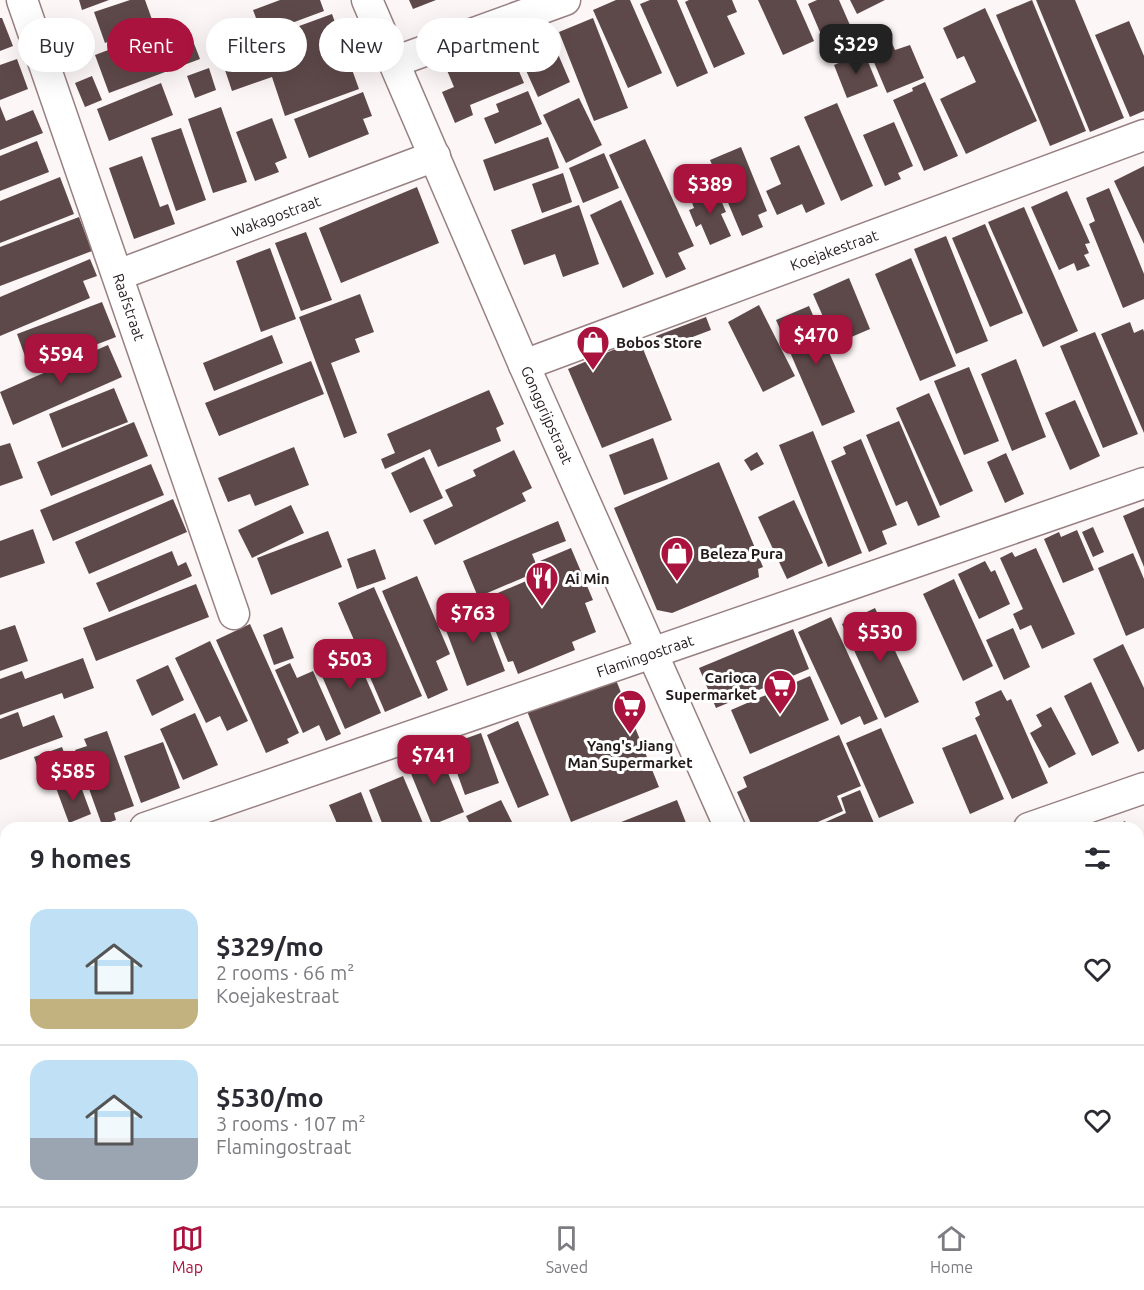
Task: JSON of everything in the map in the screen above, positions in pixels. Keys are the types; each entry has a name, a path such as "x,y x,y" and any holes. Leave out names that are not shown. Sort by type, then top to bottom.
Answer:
{"street":[{"name":"Raafstraat","path":"22,0 234,614"},
{"name":"Gonggrijpstraat","path":"368,0 376,18"},
{"path":"404,58 565,0"},
{"name":"Gonggrijpstraat","path":"398,72 524,365 727,822"},
{"name":"Koejakestraat","path":"524,365 1144,135"},
{"name":"Wakagostraat","path":"118,275 435,156"},
{"name":"Flamingostraat","path":"162,822 1144,483"},
{"path":"1046,822 1144,788"}],"building":[{"path":"79,0 109,0 82,10"},
{"path":"130,0 145,0 151,18 107,18 107,42 105,43 94,12"},
{"path":"280,0 320,0 324,11 305,18 256,18 253,10"},
{"path":"409,0 436,0 413,9"},
{"path":"616,0 630,0 662,73 628,88 593,10"},
{"path":"650,0 677,0 708,73 677,87 640,4"},
{"path":"689,0 732,0 737,12 727,16 745,54 714,68 685,2"},
{"path":"758,0 796,0 814,41 783,55"},
{"path":"817,0 839,0 860,48 832,60 808,4"},
{"path":"850,0 885,0 857,14"},
{"path":"1032,0 1086,131 1050,146 996,15"},
{"path":"1036,0 1075,0 1124,118 1090,132"},
{"path":"985,8 1037,121 966,154 940,99 976,82 964,56 957,59 943,28"},
{"path":"332,14 333,18 321,18"},
{"path":"0,18 2,18 13,46 0,51"},
{"path":"593,18 628,108 594,121 561,37 561,31"},
{"path":"319,19 319,72 353,72 359,89 285,116 272,77 232,91 226,72 307,72 307,23"},
{"path":"1129,21 1144,56 1144,111 1130,117 1095,35"},
{"path":"887,32 895,50 910,45 924,78 887,93 865,41"},
{"path":"194,44 200,59 194,61"},
{"path":"107,50 107,72 165,72 109,93 95,55"},
{"path":"864,52 878,86 847,98 834,65"},
{"path":"17,59 18,72 22,72 28,89 0,100 0,65"},
{"path":"561,61 570,82 538,97 527,72 561,72"},
{"path":"206,69 206,72 210,72 216,90 195,98 187,76"},
{"path":"448,72 519,72 524,83 470,105 473,115 455,123 442,92 454,87"},
{"path":"92,76 102,100 85,107 75,83"},
{"path":"925,82 958,156 924,171 893,100 913,91 912,88"},
{"path":"161,83 173,115 109,141 97,109"},
{"path":"528,91 542,124 495,144 484,118 499,112 496,104"},
{"path":"363,92 372,116 363,119 369,134 309,158 294,119"},
{"path":"579,98 602,145 566,163 543,115"},
{"path":"837,103 873,186 841,201 804,117"},
{"path":"0,106 6,121 33,110 43,133 0,150"},
{"path":"221,107 247,182 213,193 188,119"},
{"path":"272,118 287,158 275,163 279,172 255,181 236,132"},
{"path":"894,122 913,166 898,173 901,179 885,186 863,135"},
{"path":"181,128 206,200 176,211 151,138"},
{"path":"548,137 559,168 494,191 483,160"},
{"path":"645,139 694,246 678,253 686,269 666,278 609,155"},
{"path":"37,141 49,172 0,191 0,156"},
{"path":"799,145 825,204 806,213 802,204 777,215 766,191 781,184 770,158"},
{"path":"741,147 767,211 758,215 763,227 742,236 710,160"},
{"path":"604,153 619,188 583,203 569,168"},
{"path":"142,156 160,207 168,204 175,224 134,239 109,168"},
{"path":"1144,166 1144,244 1114,181"},
{"path":"563,173 572,202 542,213 532,184"},
{"path":"60,177 74,214 0,243 0,201"},
{"path":"715,186 726,212 721,214 731,236 710,245 701,224 696,227 689,210 694,208 690,197"},
{"path":"417,187 439,243 341,283 319,228"},
{"path":"1109,188 1144,274 1144,299 1123,308 1089,224 1095,221 1086,198"},
{"path":"1067,191 1090,243 1085,244 1089,253 1084,255 1090,266 1077,271 1074,263 1059,270 1031,207"},
{"path":"621,200 654,274 623,288 590,215"},
{"path":"579,205 599,264 563,277 555,254 524,265 511,230"},
{"path":"1024,207 1078,331 1043,347 988,222"},
{"path":"79,217 92,251 0,286 0,247"},
{"path":"985,224 1023,313 990,327 952,238"},
{"path":"306,232 332,300 301,311 275,243"},
{"path":"946,236 988,341 956,354 914,249"},
{"path":"270,248 296,319 261,332 236,261"},
{"path":"911,258 956,366 920,381 875,274"},
{"path":"90,259 97,276 83,281 90,298 0,336 0,297"},
{"path":"849,278 870,329 835,344 813,294"},
{"path":"360,294 374,332 355,339 360,352 331,363 357,433 344,438 299,317"},
{"path":"102,302 116,337 30,370 17,334"},
{"path":"759,305 795,376 763,392 728,322"},
{"path":"809,306 855,412 822,426 776,320"},
{"path":"706,317 711,330 661,349 656,336"},
{"path":"1130,322 1134,333 1143,329 1144,332 1144,433 1101,334"},
{"path":"1095,332 1138,434 1103,448 1060,346"},
{"path":"272,335 283,363 214,391 203,363"},
{"path":"639,339 672,420 602,448 568,369"},
{"path":"108,345 122,377 13,425 0,392"},
{"path":"1016,359 1046,437 1012,451 981,374"},
{"path":"311,361 324,394 219,436 205,403"},
{"path":"969,367 999,441 964,455 934,381"},
{"path":"114,388 128,422 62,448 49,414"},
{"path":"489,390 504,424 496,428 501,441 438,467 430,449 385,469 381,459 395,453 387,434"},
{"path":"929,393 973,491 940,506 896,408"},
{"path":"1075,400 1100,456 1070,470 1045,413"},
{"path":"899,421 940,517 918,526 907,501 896,506 866,435"},
{"path":"134,422 148,456 51,496 37,462"},
{"path":"813,431 862,553 828,567 779,445"},
{"path":"653,438 668,479 624,495 609,455"},
{"path":"861,439 897,525 882,531 887,544 869,552 831,461 846,454 843,447"},
{"path":"10,443 23,478 0,486 0,446"},
{"path":"294,447 309,485 255,506 250,494 228,502 218,478"},
{"path":"514,450 532,488 522,493 526,501 435,545 423,520 453,506 445,490 476,476 473,470"},
{"path":"757,452 764,464 751,471 744,460"},
{"path":"1006,453 1024,494 1005,503 987,462"},
{"path":"424,457 443,498 410,513 391,473"},
{"path":"719,462 763,567 758,569 759,577 672,613 657,610 614,508"},
{"path":"151,464 164,495 53,541 40,510"},
{"path":"173,499 187,532 89,574 75,542"},
{"path":"794,500 823,563 787,579 758,517"},
{"path":"291,505 304,533 252,558 238,530"},
{"path":"1144,507 1144,567 1123,516"},
{"path":"558,521 566,541 532,554 539,571 478,597 463,561"},
{"path":"1093,527 1104,552 1093,557 1082,532"},
{"path":"33,529 45,563 0,578 0,541"},
{"path":"1077,530 1094,570 1063,583 1044,539 1059,532 1061,537"},
{"path":"328,531 342,567 271,595 257,558"},
{"name":"Ai Min","path":"571,548 593,600 585,603 596,632 572,642 575,650 518,674 513,661 508,662 489,615 500,611 493,595 545,573 540,561"},
{"path":"1036,548 1075,634 1042,649 1031,625 1020,630 1013,614 1023,609 1000,558 1012,552 1015,557"},
{"path":"375,549 386,579 357,589 347,559"},
{"path":"172,551 178,566 186,562 192,576 109,612 96,583"},
{"path":"1133,553 1144,579 1144,628 1126,636 1098,568"},
{"path":"985,561 991,572 995,570 1010,604 979,619 958,574"},
{"path":"417,576 450,654 436,661 448,690 428,699 382,591"},
{"path":"954,579 993,666 963,681 923,594"},
{"path":"196,584 209,617 96,661 83,628"},
{"path":"374,587 422,696 385,712 338,603"},
{"path":"479,602 505,671 467,686 441,617"},
{"path":"875,608 919,702 885,718 842,624"},
{"path":"831,617 878,719 864,725 860,716 841,725 798,632"},
{"path":"250,624 299,733 287,739 289,743 266,753 216,640"},
{"path":"15,625 28,661 0,671 0,630"},
{"path":"282,627 294,658 274,665 263,635"},
{"path":"1013,628 1030,667 1004,680 986,640"},
{"path":"793,629 809,669 716,708 699,668"},
{"path":"210,641 248,721 227,731 220,716 206,723 175,658"},
{"path":"1123,644 1144,688 1144,749 1138,752 1093,659"},
{"path":"354,651 381,713 345,729 318,667"},
{"path":"83,658 94,688 64,699 62,693 0,715 0,679 22,671 25,679"},
{"path":"290,663 297,678 313,671 341,734 326,741 319,725 303,733 275,670"},
{"path":"168,665 184,700 152,716 136,680"},
{"path":"614,675 659,787 571,822 527,711"},
{"name":"Carioca Supermarket","path":"810,676 829,720 750,754 731,710"},
{"path":"1091,682 1119,743 1092,756 1064,696"},
{"path":"1001,690 1007,701 1011,699 1048,783 1012,799 975,718 980,715 975,702"},
{"path":"1051,707 1076,754 1049,768 1030,733 1042,726 1036,715"},
{"path":"18,712 23,727 54,715 63,737 0,760 0,719"},
{"path":"195,713 218,765 183,780 160,729"},
{"path":"518,721 549,795 518,808 487,735"},
{"path":"881,728 914,803 879,818 846,743"},
{"path":"107,731 134,806 114,813 116,820 110,822 101,822 75,750 87,746 84,739"},
{"path":"481,733 499,783 465,795 447,745"},
{"path":"976,734 1004,799 970,814 942,748"},
{"path":"839,735 861,786 837,796 843,811 818,822 750,822 737,792 747,787 743,777"},
{"path":"163,742 180,788 141,803 124,756"},
{"path":"437,746 464,812 439,822 431,822 405,759"},
{"path":"62,747 71,772 43,783 34,757"},
{"path":"403,776 422,822 382,822 369,790"},
{"path":"71,782 73,787 80,784 91,814 69,822 56,788"},
{"path":"860,790 873,822 826,822 846,813 841,798"},
{"path":"361,792 373,822 336,822 329,805"},
{"path":"501,800 512,822 469,822 466,816"},
{"path":"677,800 686,822 621,822"}],"place":[{"name":"Bobos Store","path":"593,371"},
{"name":"Beleza Pura","path":"677,582"},
{"name":"Ai Min","path":"542,607"},
{"name":"Carioca Supermarket","path":"780,715"},
{"name":"Yang's Jiang Man Supermarket","path":"630,735"}]}
